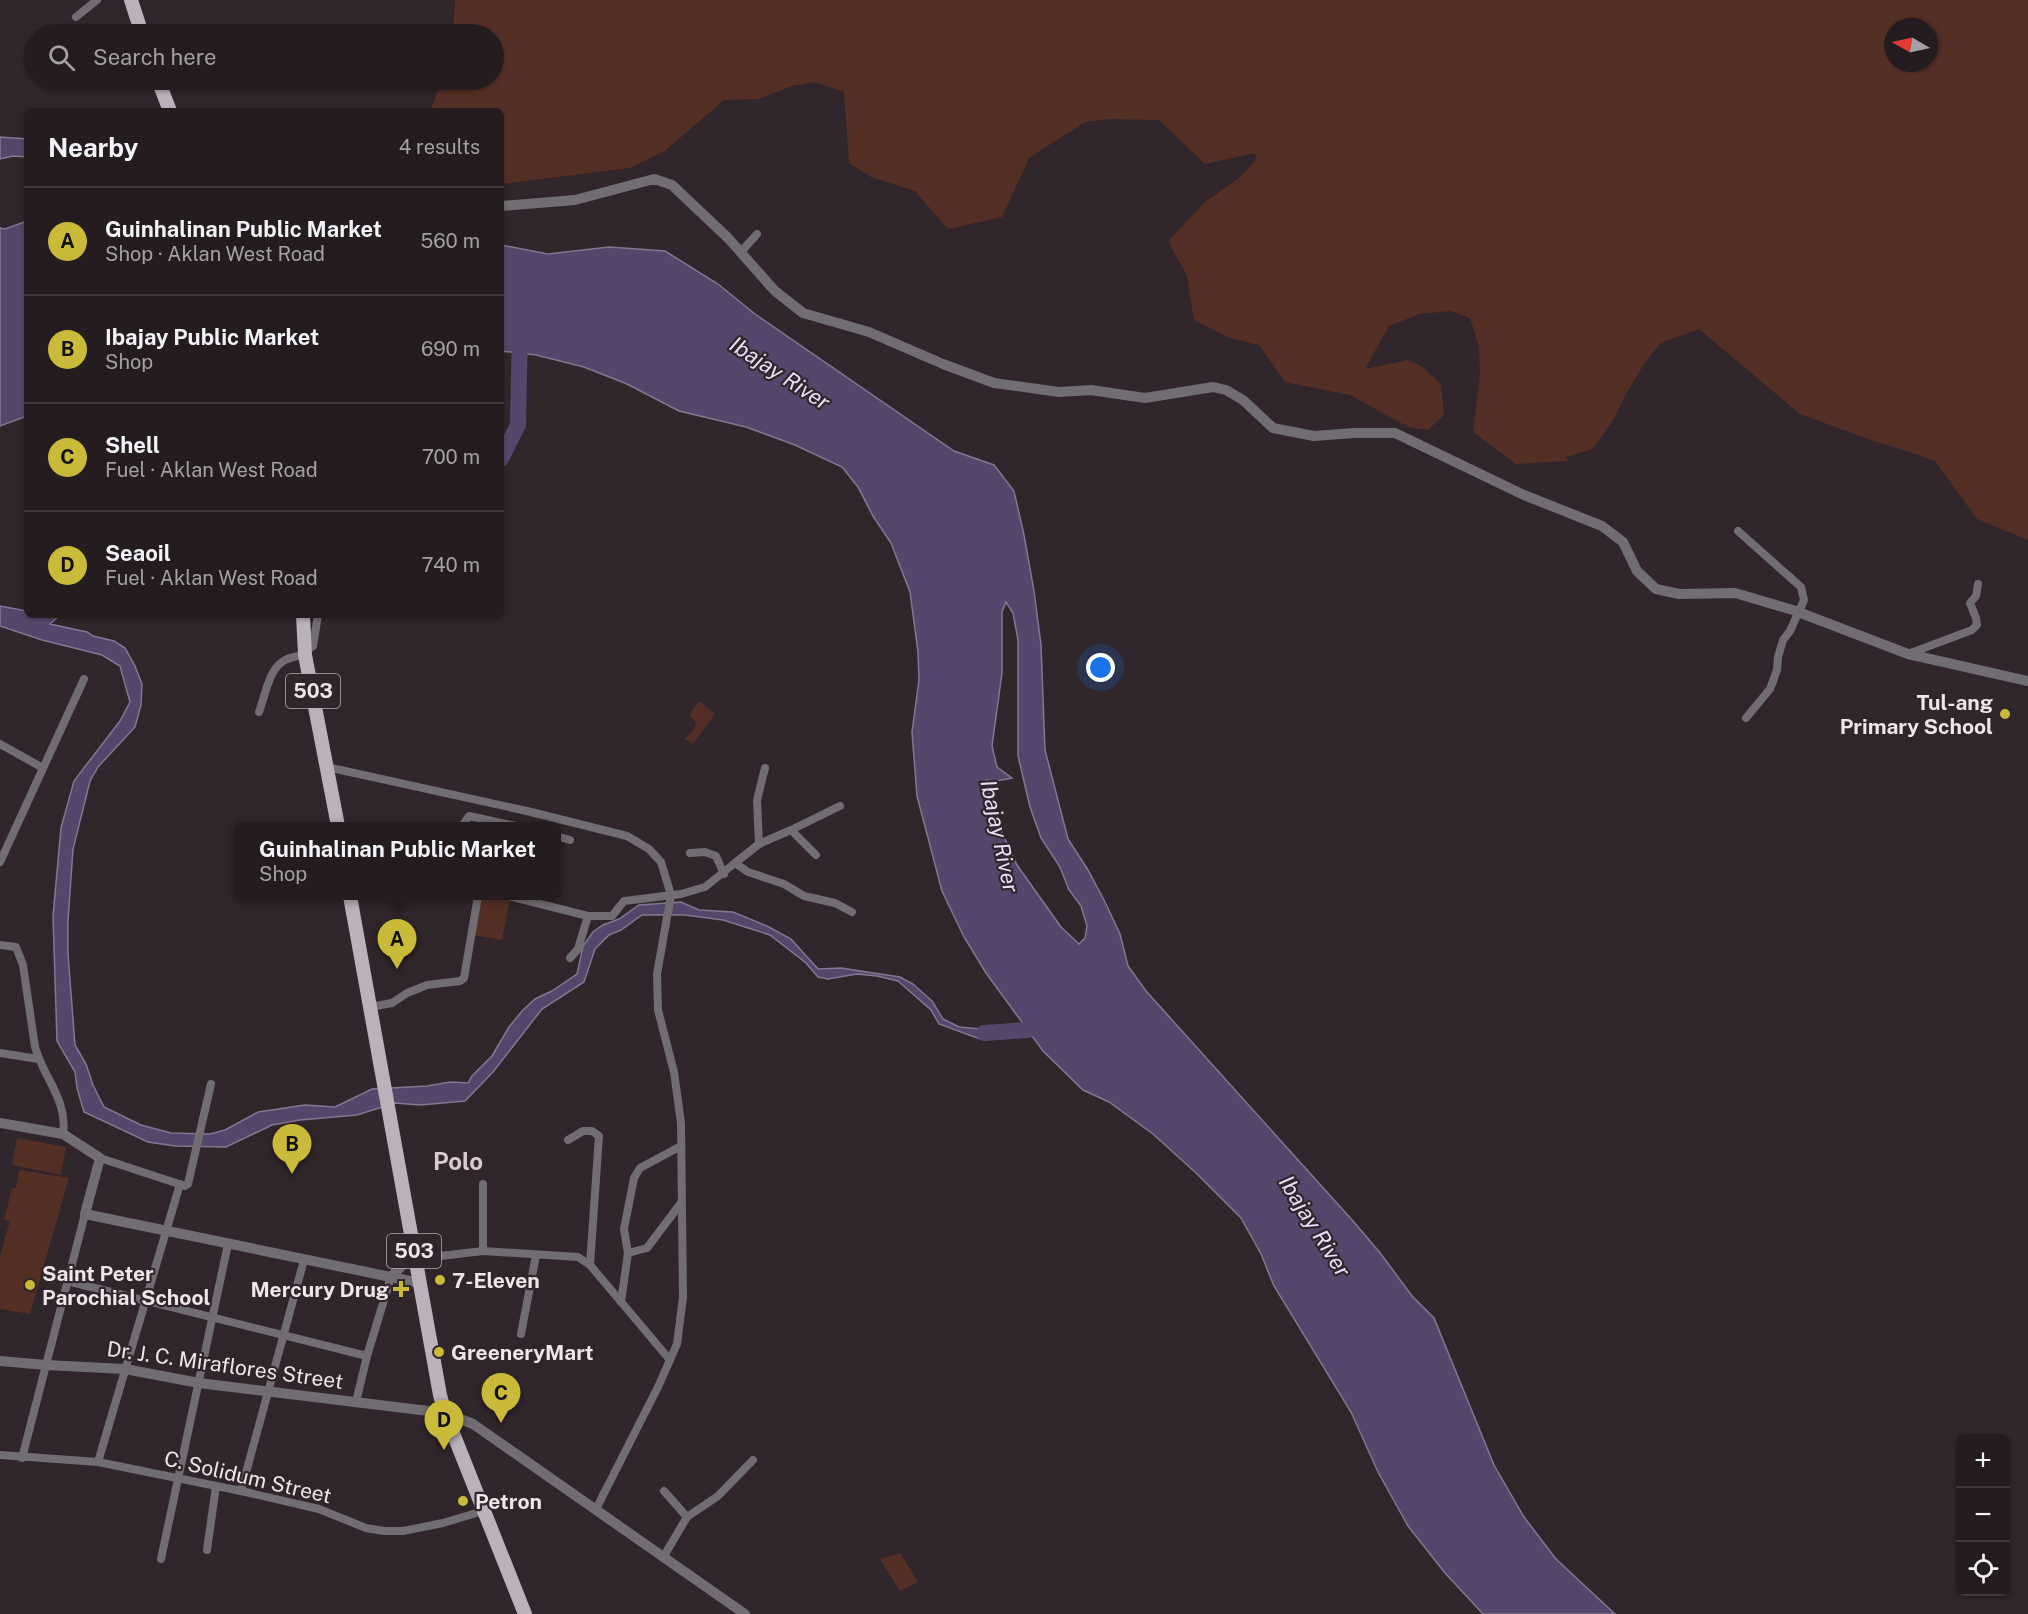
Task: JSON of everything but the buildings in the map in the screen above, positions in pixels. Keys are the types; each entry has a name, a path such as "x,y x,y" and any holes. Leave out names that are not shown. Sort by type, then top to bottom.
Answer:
{"main road":[{"path":"131,0 139,24"},
{"path":"162,90 169,108"},
{"name":"503","path":"303,618 305,653 337,822"},
{"name":"503","path":"351,900 445,1413 525,1614"}],"street":[{"path":"76,17 97,0"},
{"path":"504,206 557,203 654,179 663,181 677,190 741,252 775,291 803,313 869,332 994,383 1059,392 1091,390 1145,398 1213,387 1226,390 1243,400 1273,428 1314,436 1395,433 1524,495 1602,526 1623,542 1637,571 1656,589 1679,594 1735,593 1799,613 1908,654 2028,681"},
{"path":"741,252 757,234"},
{"path":"1738,531 1801,587 1804,600 1784,640 1770,689 1746,718"},
{"path":"1908,654 1972,630 1977,625 1970,603 1976,596 1978,584"},
{"path":"259,712 273,673 279,664 305,653 313,646 318,618"},
{"path":"0,862 84,679"},
{"path":"0,744 43,768"},
{"path":"327,767 527,811 627,836 649,849 661,862 671,895 657,974 658,1010 674,1072 681,1123 683,1297 677,1344 658,1387 596,1509"},
{"path":"759,844 757,800 765,768"},
{"path":"524,900 588,916 612,916 624,901 671,895 705,887 759,844 840,806"},
{"path":"465,822 469,816 497,822"},
{"path":"791,830 816,855"},
{"path":"561,837 570,840"},
{"path":"690,853 705,852 716,856 724,874"},
{"path":"735,863 748,872 784,884 804,896 835,903 852,912"},
{"path":"370,1007 392,1003 407,993 427,985 460,981 464,978 477,900"},
{"path":"570,958 578,949 588,916"},
{"path":"0,945 16,947 23,965 35,1047 38,1059 65,1115 63,1134"},
{"path":"0,1053 38,1059"},
{"path":"0,1123 63,1134 99,1158 185,1186 188,1184 211,1084"},
{"path":"568,1140 583,1131 592,1131 599,1137 590,1265"},
{"path":"621,1302 628,1253 624,1229 634,1178 640,1168 681,1146"},
{"path":"22,1458 99,1158"},
{"path":"98,1462 180,1184"},
{"path":"483,1184 483,1251"},
{"path":"628,1253 646,1248 681,1203"},
{"path":"85,1214 420,1283"},
{"path":"161,1560 228,1244"},
{"path":"356,1402 367,1356 391,1277 415,1256 483,1251 578,1257 590,1265 670,1360"},
{"path":"521,1334 536,1255"},
{"path":"241,1491 304,1260"},
{"path":"67,1281 367,1356"},
{"name":"Dr. J. C. Miraflores Street","path":"0,1361 125,1369 199,1383 445,1413 472,1424 745,1614"},
{"name":"C. Solidum Street","path":"0,1455 98,1462 319,1509 366,1528 384,1531 403,1531 443,1523 483,1511"},
{"path":"664,1556 687,1517 718,1496 753,1460"},
{"path":"207,1550 216,1486"},
{"path":"664,1491 687,1517"}],"shaded area":[{"path":"455,0 2028,0 2028,540 1977,519 1935,461 1800,414 1699,329 1661,343 1646,361 1615,417 1593,449 1566,457 1569,461 1516,464 1473,432 1480,375 1479,347 1470,318 1450,311 1420,314 1389,326 1365,369 1408,360 1421,366 1441,384 1444,415 1428,430 1408,427 1350,395 1285,382 1259,345 1230,338 1194,320 1187,276 1168,241 1206,201 1238,179 1256,160 1255,153 1205,164 1159,120 1109,119 1085,122 1029,158 1002,217 948,229 915,191 871,177 849,163 844,92 815,82 792,86 758,99 724,100 665,151 630,168 504,184 504,108 431,108 438,90 504,90 504,24 454,24"},
{"path":"699,701 715,714 693,744 685,739 695,728 696,722 689,715"},
{"path":"480,900 510,900 502,940 473,935"},
{"path":"17,1138 66,1147 61,1175 12,1165"},
{"path":"19,1170 69,1178 30,1314 0,1309 0,1256 10,1221 4,1220 12,1188 16,1188"},
{"path":"900,1553 918,1582 900,1591 880,1559"}],"water":[{"path":"0,137 24,139 24,157 0,159"},
{"path":"24,222 24,417 0,426 0,228 5,229"},
{"name":"Ibajay River","path":"504,246 548,254 609,247 665,251 718,284 755,314 954,451 994,465 1014,491 1024,535 1041,645 1045,750 1068,839 1105,902 1120,934 1128,966 1146,991 1353,1221 1412,1296 1434,1318 1494,1465 1524,1517 1556,1559 1615,1614 1483,1614 1445,1573 1408,1526 1378,1472 1351,1412 1274,1286 1261,1254 1241,1218 1153,1134 1109,1102 1083,1090 1043,1051 986,973 964,937 942,891 917,796 912,732 919,680 918,652 910,592 891,543 873,516 858,487 842,467 795,445 746,427 679,411 627,384 584,367 536,355 504,351","holes":["1006,602 1013,613 1018,640 1018,756 1030,807 1041,838 1060,867 1069,890 1081,906 1087,926 1085,938 1079,944 1061,927 1017,865 996,819 986,780 1012,778 997,767 992,746 1002,673 1002,612"]},
{"path":"0,606 24,610 24,618 57,618 50,624 114,641 125,648 142,684 141,705 135,727 98,767 90,781 73,849 68,921 68,954 75,1045 86,1064 104,1107 141,1125 171,1133 210,1134 225,1130 258,1112 305,1105 335,1107 372,1089 427,1086 450,1082 468,1083 492,1056 509,1027 522,1011 535,999 552,991 577,974 583,946 593,932 619,919 639,905 681,902 699,910 733,912 791,939 818,969 841,968 900,977 913,984 932,1001 943,1019 959,1027 1006,1033 980,1039 939,1024 931,1010 898,981 857,974 828,979 818,977 806,963 770,935 723,920 685,915 642,915 621,930 609,935 595,949 584,982 542,1009 493,1072 465,1101 420,1105 395,1103 357,1115 272,1125 226,1147 175,1146 148,1142 84,1112 75,1072 57,1041 53,916 61,828 74,781 120,721 130,702 120,666 102,655 42,640 0,626"}],"waterway":[{"path":"504,453 518,425 520,330"},
{"path":"984,1033 1028,1030"}],"place":[{"name":"Tul-ang Primary School","path":"2005,714"},
{"name":"Guinhalinan Public Market","path":"397,969"},
{"name":"Ibajay Public Market","path":"292,1174"},
{"name":"7-Eleven","path":"440,1280"},
{"name":"Saint Peter Parochial School","path":"30,1285"},
{"name":"Mercury Drug","path":"401,1289"},
{"name":"GreeneryMart","path":"439,1352"},
{"name":"Shell","path":"501,1423"},
{"name":"Seaoil","path":"444,1450"},
{"name":"Petron","path":"463,1501"}],"district":[{"name":"Polo","path":"458,1161"}]}
